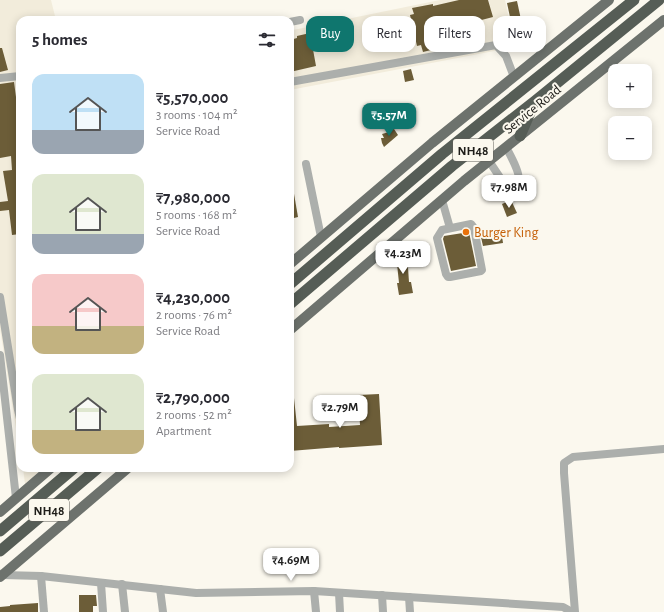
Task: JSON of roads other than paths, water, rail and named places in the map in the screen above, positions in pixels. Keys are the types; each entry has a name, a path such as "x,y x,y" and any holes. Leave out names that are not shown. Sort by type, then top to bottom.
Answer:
{"highway":[{"name":"NH48","path":"294,281 442,154 634,0"},
{"name":"NH48","path":"294,301 452,166 535,101 659,0"},
{"path":"520,136 535,101"},
{"name":"NH48","path":"0,531 69,472"},
{"name":"NH48","path":"0,551 93,472"}],"main road":[{"path":"294,261 432,142 609,0"},
{"name":"Service Road","path":"294,327 489,161 664,20"},
{"path":"0,512 46,472"},
{"path":"1,575 123,472"}],"street":[{"path":"294,21 300,20"},
{"path":"294,81 496,46 506,56 514,77"},
{"path":"0,78 16,76"},
{"path":"489,161 507,188 518,182 518,174 506,147"},
{"path":"306,164 321,237"},
{"path":"442,200 450,228"},
{"path":"471,224 473,226 481,271 448,277 437,238 442,230 450,228 471,224"},
{"path":"0,297 16,397"},
{"path":"0,355 16,498"},
{"path":"573,612 564,463 573,457 664,449"},
{"path":"1,575 40,576 196,593 314,591 563,607 573,612"},
{"path":"40,576 44,612"},
{"path":"101,583 103,612"},
{"path":"122,584 125,612"},
{"path":"160,589 163,612"},
{"path":"314,591 316,612"},
{"path":"339,593 340,612"},
{"path":"382,595 383,612"},
{"path":"409,597 410,612"}],"place":[{"name":"Burger King","path":"466,232"}]}
